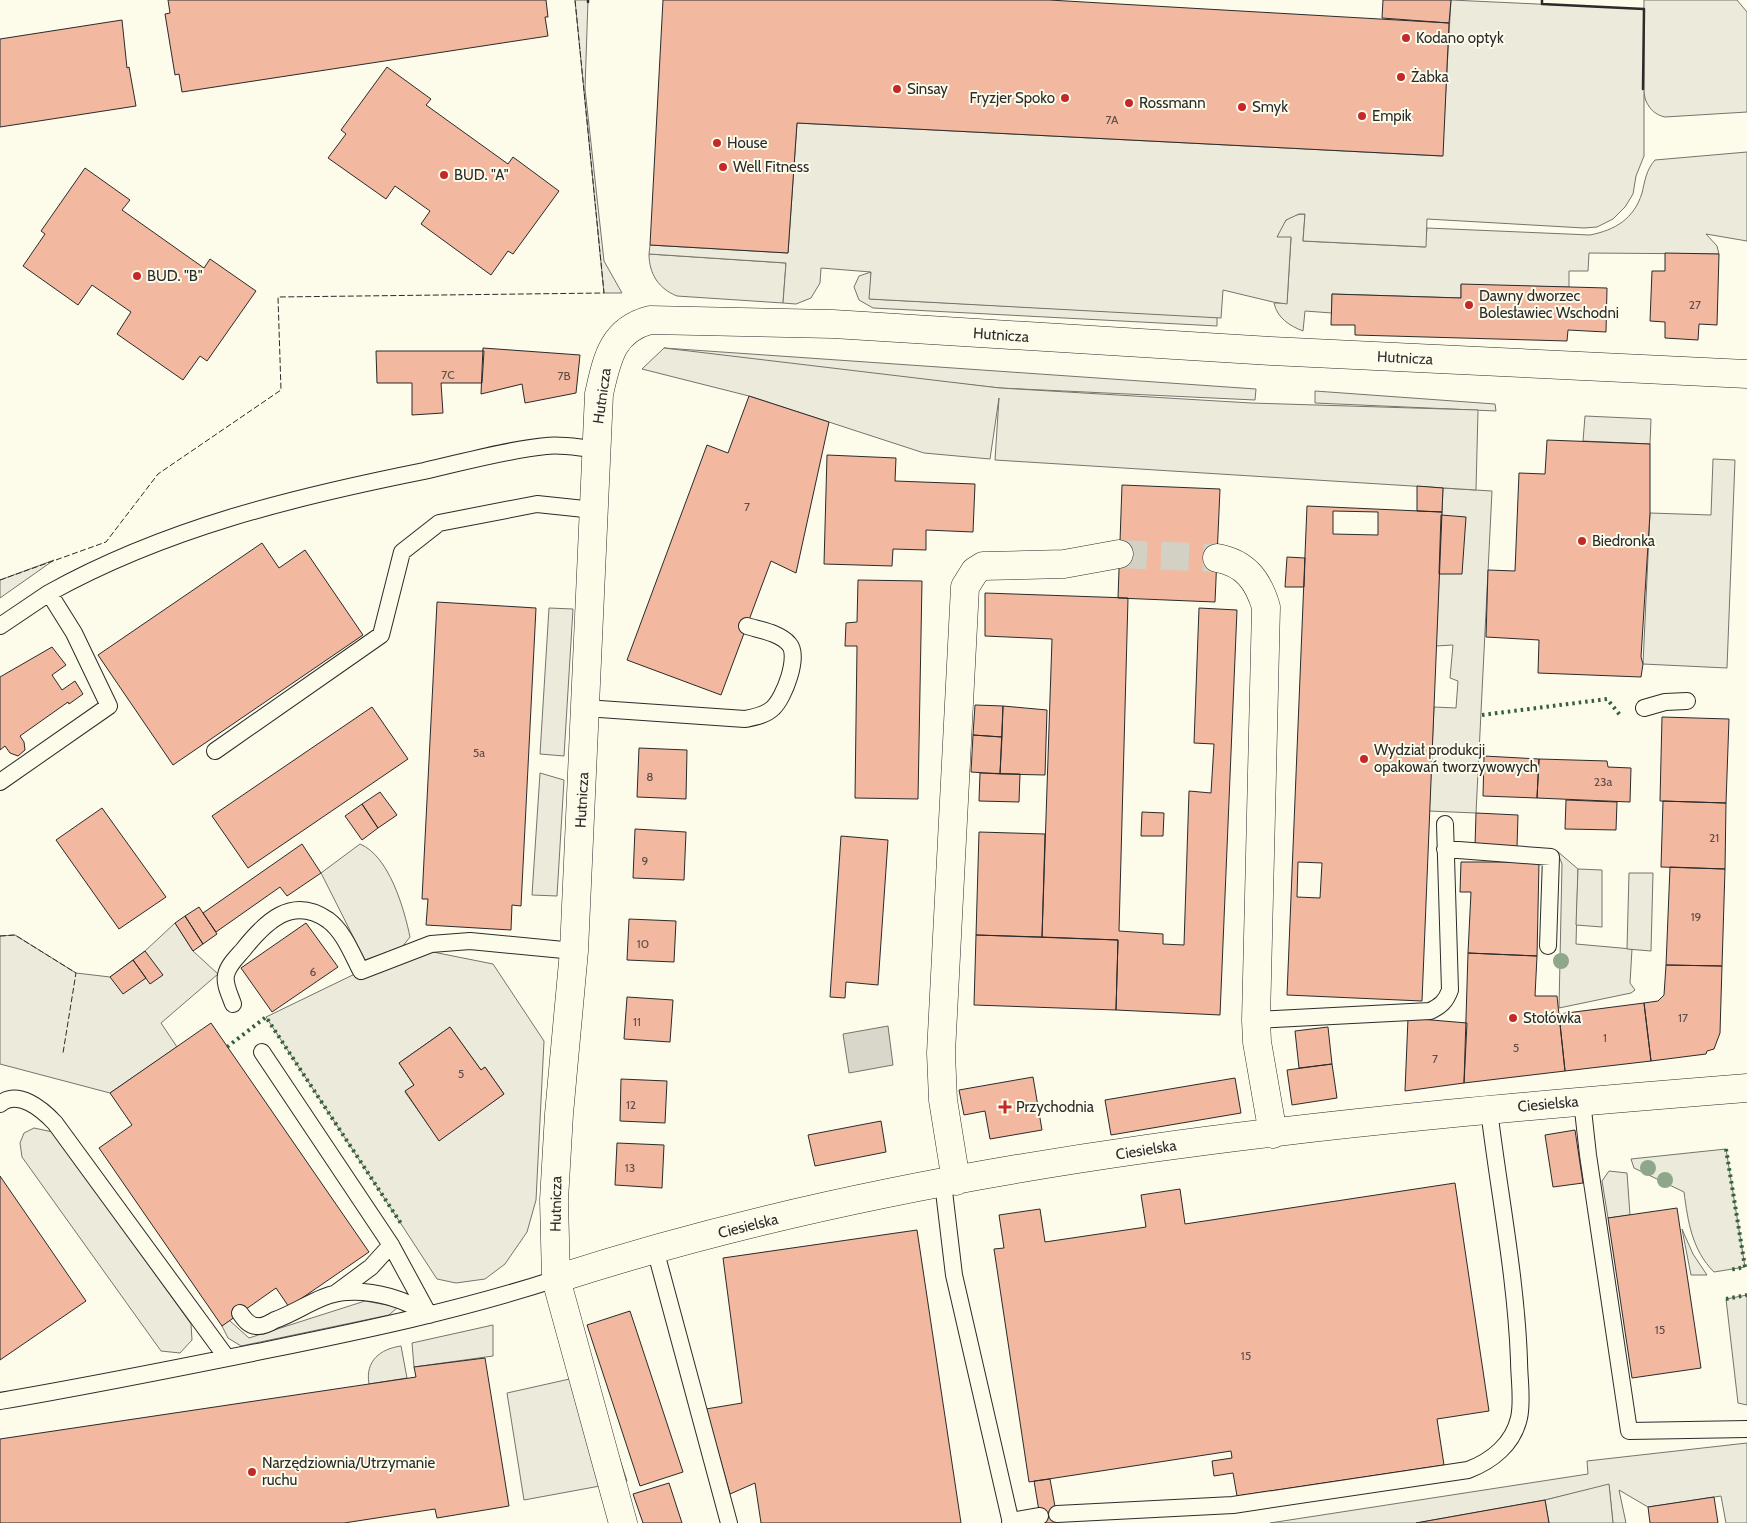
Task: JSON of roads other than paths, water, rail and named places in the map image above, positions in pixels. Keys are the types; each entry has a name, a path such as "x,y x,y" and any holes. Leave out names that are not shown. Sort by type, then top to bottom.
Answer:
{"street":[{"name":"Hutnicza","path":"623,1523 556,1279 555,1190 574,951 586,708 595,449 599,394 606,363 620,336 632,325 650,320 824,324 1271,351 1747,374"},
{"path":"950,1182 941,1053 965,587 975,571 983,566 1064,564 1119,554"},
{"path":"1217,558 1236,563 1253,577 1259,586 1266,607 1256,1020 1257,1042 1273,1134"},
{"name":"Ciesielska","path":"556,1279 655,1249 868,1196 1186,1143 1489,1110 1747,1088"}],"lane":[{"path":"0,626 49,593 84,573 163,539 224,518 312,494 548,445 595,449"},
{"path":"215,751 381,635 402,552 439,523 537,504 594,510"},
{"path":"0,782 109,706 74,633 49,593"},
{"path":"586,708 745,719 760,716 773,708 783,694 793,660 793,652 790,644 780,636 747,626"},
{"path":"1644,708 1665,702 1688,701"},
{"path":"1256,1020 1421,1012 1438,1007 1447,1000 1450,990 1445,824"},
{"path":"1445,849 1551,857 1548,946"},
{"path":"233,1004 226,984 225,976 228,967 262,928 282,913 291,911 309,910 330,922 341,935 361,971 431,944 470,942 574,951"},
{"path":"262,1052 391,1245 429,1315"},
{"path":"0,1104 10,1098 17,1098 44,1111 55,1122 227,1358"},
{"path":"1582,1101 1588,1155 1629,1431 1747,1429"},
{"path":"1057,1514 1233,1505 1468,1470 1494,1456 1514,1431 1520,1406 1514,1292 1489,1110"},
{"path":"950,1182 954,1275 1011,1522 1040,1516"},
{"path":"240,1313 252,1325 261,1326 294,1314 354,1281 391,1245"},
{"path":"655,1249 729,1523"},
{"path":"0,1401 111,1382 429,1315 496,1298 556,1279"},
{"path":"329,1296 345,1292 386,1296 410,1303 429,1315"}],"tunnel":[{"path":"1119,554 1217,558"}],"place":[{"name":"Kodano optyk","path":"1406,38"},
{"name":"Żabka","path":"1401,77"},
{"name":"Sinsay","path":"897,89"},
{"name":"Fryzjer Spoko","path":"1065,98"},
{"name":"Rossmann","path":"1129,103"},
{"name":"Smyk","path":"1242,107"},
{"name":"Empik","path":"1362,116"},
{"name":"House","path":"717,143"},
{"name":"Well Fitness","path":"723,167"},
{"name":"BUD. \"A\"","path":"444,175"},
{"name":"BUD. \"B\"","path":"137,276"},
{"name":"Dawny dworzec Bolesławiec Wschodni","path":"1469,305"},
{"name":"Biedronka","path":"1582,541"},
{"name":"Wydział produkcji opakowań tworzywowych","path":"1364,759"},
{"name":"Stołówka","path":"1513,1018"},
{"name":"Przychodnia","path":"1005,1107"},
{"name":"Narzędziownia/Utrzymanie ruchu","path":"252,1472"}]}
